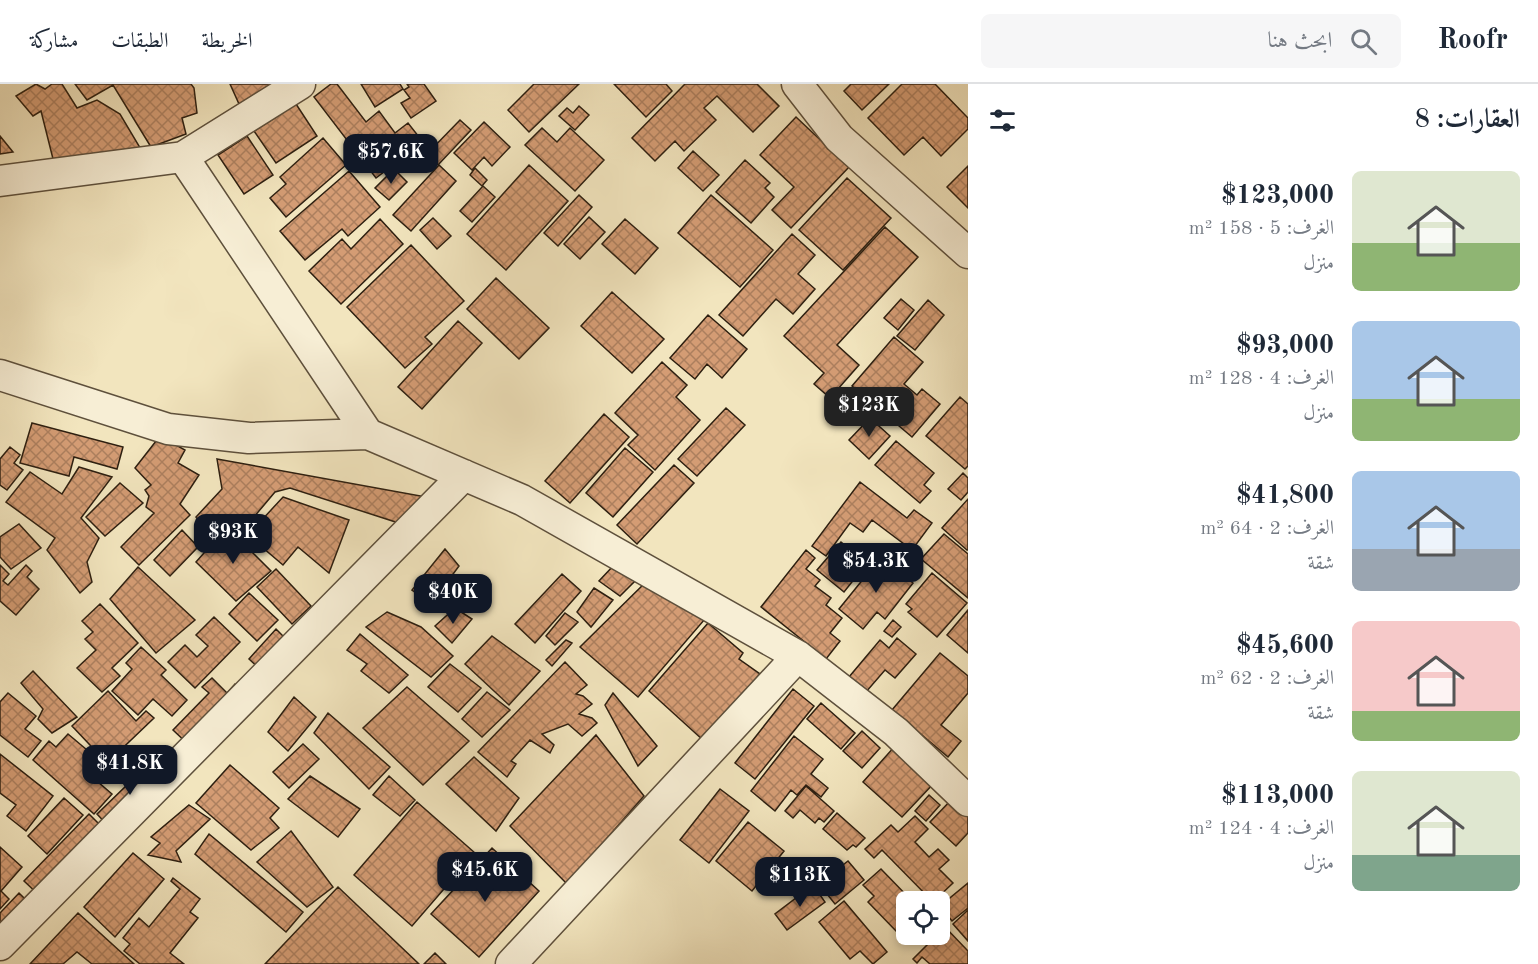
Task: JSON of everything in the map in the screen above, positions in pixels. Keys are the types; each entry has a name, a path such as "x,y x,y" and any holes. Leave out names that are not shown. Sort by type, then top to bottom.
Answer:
{"street":[{"path":"0,181 183,157 300,84"},
{"path":"797,84 838,138 968,253"},
{"path":"183,157 368,434"},
{"path":"0,375 168,429 249,438 368,434 522,500 798,656 896,732 968,801"},
{"path":"0,945 464,476"},
{"path":"512,964 798,656"}],"building":[{"path":"36,84 45,89 52,84 62,84 77,108 97,100 120,114 142,151 53,159 41,111 33,116 16,96"},
{"path":"75,84 191,84 194,88 197,113 182,118 186,134 151,147 113,85 87,100"},
{"path":"230,84 270,84 272,88 239,104"},
{"path":"331,84 337,84 366,122 379,111 395,133 408,123 423,142 376,178 314,97"},
{"path":"361,84 400,84 403,89 375,107"},
{"path":"407,84 424,84 436,101 411,118 401,103 410,98 404,90 409,87"},
{"path":"534,84 579,84 529,132 508,110"},
{"path":"614,84 666,84 672,91 646,117"},
{"path":"685,84 757,84 779,106 753,132 717,96 704,108 716,120 684,151 675,141 655,161 632,138"},
{"path":"851,84 889,84 862,110 844,91"},
{"path":"902,84 935,84 968,118 968,129 941,156 923,137 904,155 868,118"},
{"path":"296,104 317,136 276,163 254,131"},
{"path":"579,106 589,115 575,130 559,116 567,108 573,113"},
{"path":"796,117 849,167 791,228 772,210 794,187 760,155"},
{"path":"460,120 471,130 438,165 427,154"},
{"path":"484,122 510,147 492,166 484,157 472,170 454,153"},
{"path":"542,128 557,142 570,128 604,160 575,191 525,145"},
{"path":"0,136 13,152 0,154"},
{"path":"247,136 273,175 244,194 218,155"},
{"path":"323,138 346,165 286,217 270,198 286,184 280,177"},
{"path":"693,151 719,175 703,191 678,168"},
{"path":"745,160 770,183 765,188 774,197 751,223 716,192"},
{"path":"439,165 456,181 411,231 393,215"},
{"path":"529,165 568,201 506,270 467,234"},
{"path":"968,166 968,208 947,187"},
{"path":"475,168 487,180 482,186 470,175"},
{"path":"394,169 407,182 389,200 375,188"},
{"path":"349,171 380,207 348,236 342,229 305,260 280,231"},
{"path":"847,178 891,218 843,270 799,230"},
{"path":"483,186 495,197 472,222 460,211"},
{"path":"579,195 592,207 558,246 544,233"},
{"path":"711,195 773,250 740,287 678,233"},
{"path":"589,217 605,232 580,259 564,244"},
{"path":"433,218 451,236 437,249 420,230"},
{"path":"380,219 403,244 341,304 309,271 342,239 351,249"},
{"path":"625,219 658,248 635,274 602,244"},
{"path":"885,227 918,257 837,345 859,365 830,398 814,384 824,373 784,336"},
{"path":"792,234 815,255 798,274 815,289 793,314 776,299 743,336 719,315"},
{"path":"411,245 464,301 425,337 432,344 405,368 347,307"},
{"path":"496,278 549,328 519,359 467,309"},
{"path":"612,292 664,339 632,373 581,326"},
{"path":"901,299 914,310 898,330 884,318"},
{"path":"928,300 944,315 915,350 897,336"},
{"path":"708,315 747,349 722,378 707,364 695,379 670,358"},
{"path":"458,321 482,343 422,409 398,387"},
{"path":"894,337 923,362 904,384 917,395 922,389 940,404 912,437 852,386"},
{"path":"662,362 687,385 676,397 700,420 655,470 628,445 638,435 615,413"},
{"path":"960,397 968,404 968,466 965,469 926,436"},
{"path":"726,408 745,425 697,476 678,459"},
{"path":"604,414 629,437 570,503 545,481"},
{"path":"870,418 890,436 869,459 849,440"},
{"path":"32,423 123,447 117,469 74,457 69,476 20,463"},
{"path":"160,436 185,450 178,463 199,475 180,504 190,515 139,565 121,547 154,513 146,507 149,496 145,490 151,485 135,468"},
{"path":"896,441 934,473 924,485 931,491 920,503 875,465"},
{"path":"10,447 20,455 14,463 23,470 7,490 0,485 0,459"},
{"path":"625,448 653,472 613,517 586,493"},
{"path":"217,459 426,497 405,525 290,488 275,492 243,530 226,518 211,537 196,517 222,489"},
{"path":"674,465 694,483 637,544 617,525"},
{"path":"79,467 112,477 81,518 99,538 87,562 92,582 80,593 47,550 55,538 6,502 30,472 62,494"},
{"path":"963,473 968,478 968,492 961,500 948,489"},
{"path":"860,482 907,518 914,510 932,523 912,550 872,520 863,532 850,523 826,556 812,546"},
{"path":"120,483 143,503 105,536 86,517"},
{"path":"283,497 349,520 329,573 298,547 283,565 248,535"},
{"path":"968,499 968,550 967,550 942,528"},
{"path":"19,524 41,548 11,569 0,557 0,537"},
{"path":"227,527 271,571 236,601 196,562"},
{"path":"182,530 198,547 170,576 154,560"},
{"path":"944,534 968,554 968,598 921,559"},
{"path":"841,542 867,563 844,592 817,570"},
{"path":"445,549 459,566 431,604 412,590"},
{"path":"806,550 815,558 806,569 820,580 815,586 831,598 826,605 842,618 830,633 840,641 826,659 761,607"},
{"path":"881,557 913,583 885,619 877,612 863,629 839,609"},
{"path":"615,564 635,581 620,596 599,581"},
{"path":"0,565 9,574 3,581 8,585 26,565 32,571 27,577 39,589 16,615 0,601"},
{"path":"138,567 195,620 156,653 110,599"},
{"path":"276,569 311,606 292,624 257,587"},
{"path":"932,573 967,603 937,637 908,612 912,609 906,604"},
{"path":"562,574 581,591 535,643 515,624"},
{"path":"649,579 705,619 638,697 580,647"},
{"path":"594,588 613,600 591,627 577,612"},
{"path":"249,593 278,620 257,641 229,614"},
{"path":"100,604 138,643 112,668 120,676 102,692 77,668 96,650 85,639 93,632 82,621"},
{"path":"455,608 472,619 452,643 435,626"},
{"path":"968,610 968,653 947,635"},
{"path":"387,612 421,627 453,656 431,677 366,627"},
{"path":"565,613 578,622 555,645 546,636"},
{"path":"214,617 240,642 195,688 168,662 185,645 197,657 208,646 196,635"},
{"path":"893,620 901,627 892,637 884,631"},
{"path":"708,623 743,653 739,659 760,674 704,741 649,691"},
{"path":"276,629 286,639 264,673 249,659"},
{"path":"360,634 408,675 389,693 361,671 367,664 347,650"},
{"path":"492,636 540,671 509,705 465,664"},
{"path":"897,638 916,654 895,678 885,670 866,692 849,677 880,640 889,648"},
{"path":"566,640 572,643 552,666 546,660"},
{"path":"141,647 166,670 161,675 187,700 172,716 153,699 138,715 112,691 132,669 126,663"},
{"path":"940,653 968,676 968,693 941,725 961,741 948,757 892,710"},
{"path":"565,662 587,685 576,694 583,696 592,704 579,714 592,718 597,723 582,736 568,724 542,734 554,745 550,753 530,740 511,761 516,764 507,777 478,752"},
{"path":"450,664 481,688 458,712 428,687"},
{"path":"33,671 77,717 52,733 38,719 43,709 21,683"},
{"path":"212,678 227,693 235,684 244,693 191,747 173,730 209,693 202,687"},
{"path":"407,687 469,741 423,785 363,728"},
{"path":"793,689 814,706 755,779 735,763"},
{"path":"108,691 136,721 146,711 154,718 107,763 72,726"},
{"path":"487,692 510,710 482,737 462,719"},
{"path":"8,693 36,716 25,729 41,741 28,757 0,735 0,702"},
{"path":"613,693 657,746 638,766 605,705"},
{"path":"294,697 316,717 288,751 268,732"},
{"path":"821,703 855,733 841,749 807,719"},
{"path":"328,713 390,767 369,789 314,733"},
{"path":"862,731 880,748 862,768 843,751"},
{"path":"68,734 93,755 88,760 97,767 90,775 112,794 94,814 33,760 49,741 56,747"},
{"path":"596,735 644,796 567,884 510,826"},
{"path":"794,736 823,759 811,774 828,788 821,797 806,785 797,795 791,790 775,811 751,791"},
{"path":"303,744 319,759 289,788 273,772"},
{"path":"895,746 935,782 902,817 863,782"},
{"path":"0,754 53,796 26,831 7,816 16,805 0,793"},
{"path":"474,757 519,798 496,831 446,784"},
{"path":"157,762 166,771 110,828 97,814 130,782 134,786"},
{"path":"230,765 279,808 270,818 279,828 251,850 196,803"},
{"path":"310,776 360,809 338,837 288,799"},
{"path":"389,776 415,800 400,816 373,795"},
{"path":"806,786 834,811 824,822 819,818 815,823 800,810 793,818 785,811"},
{"path":"720,789 749,811 709,863 680,840"},
{"path":"929,795 940,805 926,821 915,811"},
{"path":"64,798 83,815 47,854 28,836"},
{"path":"952,799 968,815 968,833 956,846 930,822"},
{"path":"417,802 475,853 412,926 354,875"},
{"path":"189,805 210,819 176,851 181,862 148,855 160,843 151,837"},
{"path":"837,813 865,838 856,847 853,845 847,850 823,829"},
{"path":"89,814 106,831 42,898 24,881"},
{"path":"915,816 928,829 915,842 929,857 938,849 949,860 939,869 953,883 945,891 922,891 882,850 874,858 865,849 891,825 898,832"},
{"path":"748,822 784,851 752,891 716,861"},
{"path":"291,831 333,887 307,907 257,862"},
{"path":"209,834 303,912 286,932 195,854"},
{"path":"0,847 22,867 1,891 9,899 0,909"},
{"path":"492,848 539,891 479,957 431,914"},
{"path":"133,853 164,879 115,937 84,907"},
{"path":"848,861 864,880 835,904 819,884"},
{"path":"881,869 902,891 896,891 896,931 868,902 874,896 863,885"},
{"path":"173,878 200,899 190,912 198,918 170,953 184,964 140,964 124,951 130,944 123,938 139,918 149,927 180,889 171,881"},
{"path":"968,883 968,908 952,921 950,918 950,898"},
{"path":"813,885 825,902 787,930 775,914"},
{"path":"338,887 419,964 265,964"},
{"path":"19,893 32,906 0,938 0,913"},
{"path":"844,901 887,952 873,964 860,951 850,959 819,922"},
{"path":"968,910 968,941 953,924"},
{"path":"78,913 134,964 92,964 77,952 63,964 30,964"},
{"path":"950,932 968,951 968,964 930,964 922,957 917,963 913,959 927,945 950,945"},
{"path":"435,953 446,964 424,964"}]}
